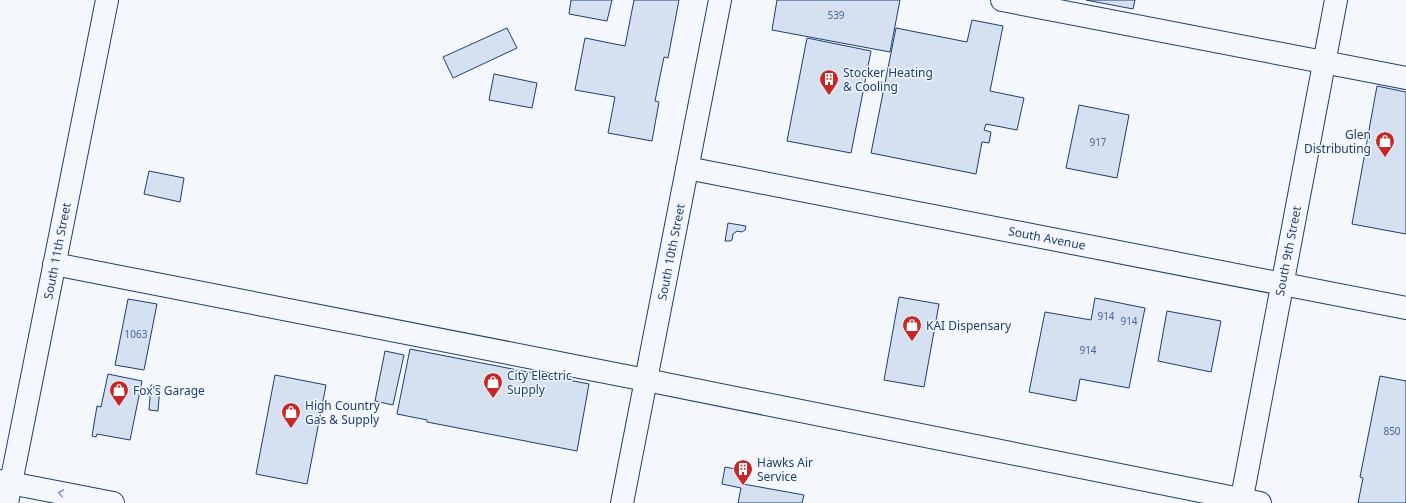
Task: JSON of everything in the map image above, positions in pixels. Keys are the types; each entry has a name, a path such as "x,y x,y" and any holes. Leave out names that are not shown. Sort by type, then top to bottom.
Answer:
{"street":[{"name":"South 11th Street","path":"6,489 54,264 107,0"},
{"name":"South 10th Street","path":"622,503 720,0"},
{"path":"1002,0 1406,78"},
{"name":"South 9th Street","path":"1248,502 1282,284 1336,0"},
{"name":"South Avenue","path":"687,168 1406,308"},
{"path":"54,264 646,380 1248,502"},
{"path":"6,489 113,503"}],"building":[{"path":"571,0 612,0 607,21 569,14"},
{"path":"634,0 679,0 668,58 664,57 655,101 659,102 652,141 608,133 615,97 575,90 585,38 625,46"},
{"path":"777,0 900,0 890,52 772,30"},
{"path":"1086,0 1135,0 1133,9"},
{"path":"972,20 1003,26 990,91 1024,98 1017,130 986,124 984,130 991,132 989,143 982,142 976,174 871,153 896,28 967,42"},
{"path":"507,28 517,48 453,78 443,57"},
{"name":"Stocker Heating & Cooling","path":"807,38 871,51 851,153 787,141"},
{"path":"494,74 537,83 532,108 489,100"},
{"name":"Glen Distributing","path":"1377,86 1406,92 1406,234 1352,224"},
{"path":"1079,105 1129,115 1117,178 1066,168"},
{"path":"149,171 184,178 180,202 144,194"},
{"path":"728,223 746,226 745,230 742,232 737,231 733,234 732,240 725,241"},
{"name":"KAI Dispensary","path":"899,297 939,304 924,387 884,380"},
{"path":"1095,298 1145,308 1129,388 1080,379 1076,401 1029,392 1045,312 1091,320"},
{"path":"128,299 157,304 144,370 115,365"},
{"path":"1167,311 1221,321 1211,372 1158,361"},
{"name":"City Electric Supply","path":"410,349 589,384 577,451 427,422 427,420 397,414"},
{"path":"385,351 404,355 393,405 375,401"},
{"name":"Fox's Garage","path":"108,374 142,381 130,440 97,434 96,437 92,436 97,406 101,407"},
{"name":"High Country Gas & Supply","path":"275,375 326,385 307,484 256,474"},
{"path":"1380,376 1406,381 1406,503 1358,503 1363,478 1360,477"},
{"path":"151,385 160,386 158,411 149,410"},
{"name":"Hawks Air Service","path":"725,467 746,471 743,484 804,495 802,503 738,503 741,488 722,484"}],"place":[{"name":"Stocker Heating & Cooling","path":"829,96"},
{"name":"Glen Distributing","path":"1385,158"},
{"name":"KAI Dispensary","path":"912,342"},
{"name":"City Electric Supply","path":"493,399"},
{"name":"Fox's Garage","path":"119,407"},
{"name":"High Country Gas & Supply","path":"291,429"},
{"name":"Hawks Air Service","path":"743,486"}]}
